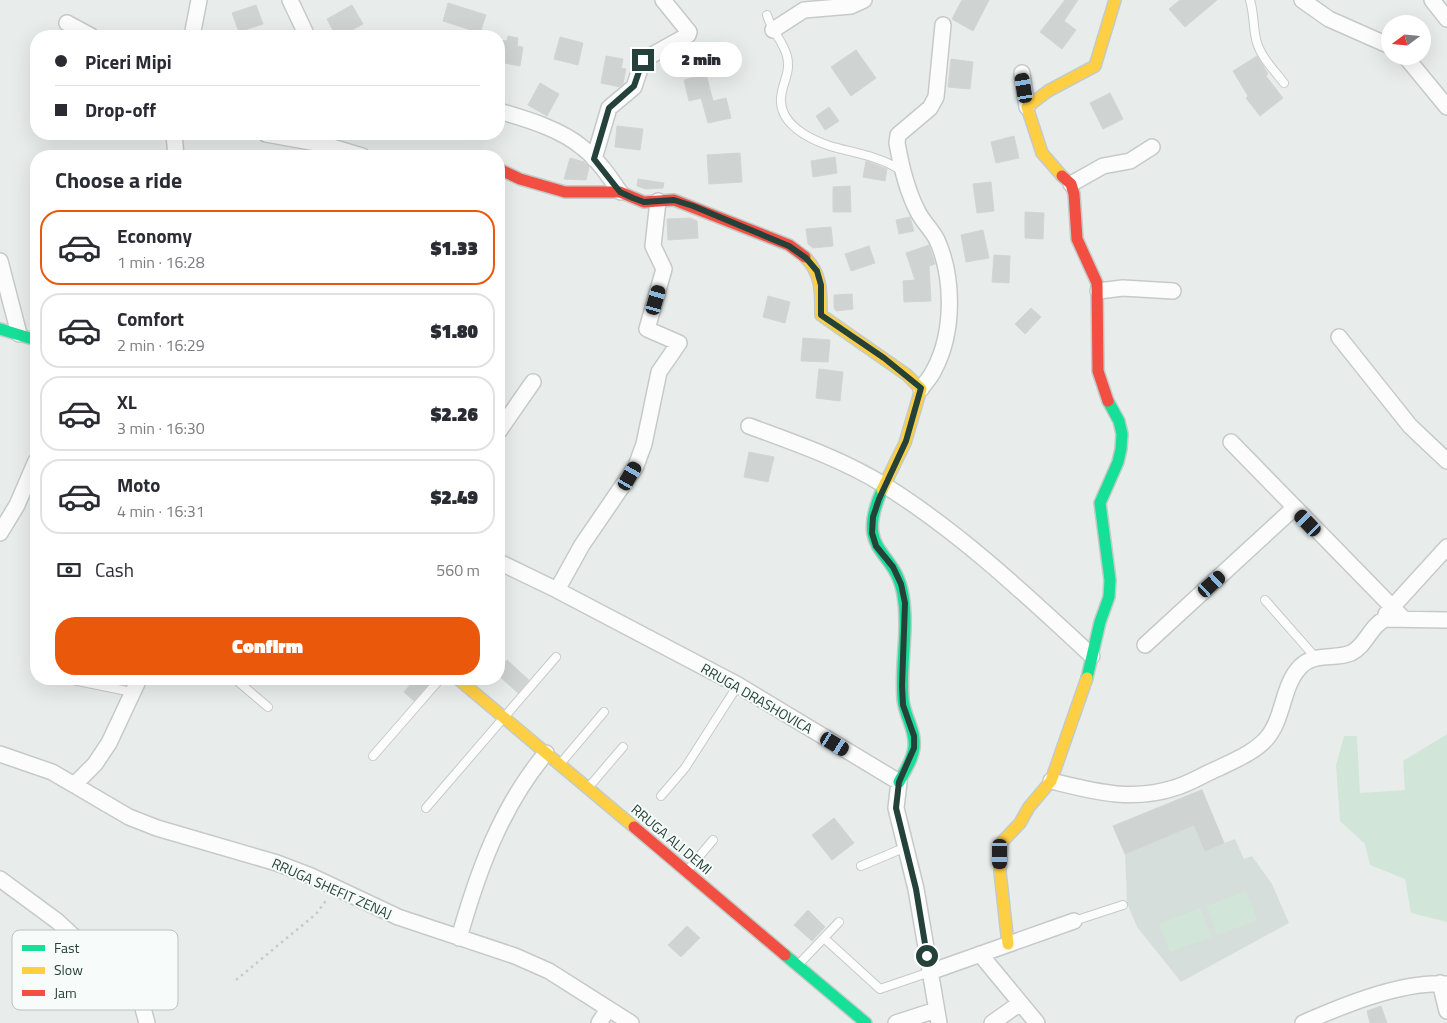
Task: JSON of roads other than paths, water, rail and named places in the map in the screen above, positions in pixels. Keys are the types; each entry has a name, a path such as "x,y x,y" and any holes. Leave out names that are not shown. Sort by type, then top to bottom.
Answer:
{"street":[{"path":"193,30 199,0"},
{"path":"290,0 304,30"},
{"path":"594,159 609,108 634,86 640,64 643,60 688,35 689,32 663,0"},
{"path":"773,30 804,10 851,6 864,0"},
{"path":"1027,107 1032,100 1095,66 1115,0"},
{"path":"1302,0 1329,19 1381,42"},
{"path":"1432,0 1447,18"},
{"path":"67,23 80,30"},
{"path":"896,1023 938,1017 916,889 896,808 899,782 914,748 914,736 903,705 905,603 901,584 893,567 876,546 872,533 873,517 884,486 906,441 921,388 934,370 943,348 949,319 949,292 944,263 937,240 918,213 909,192 906,173 898,150 898,135 930,108 936,97 943,25"},
{"path":"1415,65 1447,107"},
{"path":"1008,944 1000,872 1002,842 1020,823 1037,796 1051,781 1074,712 1084,689 1108,597 1110,580 1100,503 1118,462 1122,434 1119,420 1111,408 1098,371 1098,291 1092,269 1077,239 1074,194 1071,184 1052,167 1042,153 1027,107 1022,73"},
{"path":"505,113 553,131 582,147 620,192"},
{"path":"300,140 342,150"},
{"path":"1071,184 1103,166 1130,161 1152,147"},
{"path":"505,172 529,182 564,192 620,192 644,202 674,200 789,246 806,258 817,271 821,285 821,315 884,358 921,388"},
{"path":"557,590 582,546 636,466 644,444 659,372 679,343 647,329 664,269 653,246 658,201"},
{"path":"0,261 19,334"},
{"path":"1098,291 1123,288 1173,291"},
{"path":"0,329 30,338"},
{"path":"1339,337 1410,426 1447,461"},
{"path":"505,422 533,382"},
{"path":"749,426 832,458 884,486 968,544 1092,656"},
{"path":"1230,442 1404,619"},
{"path":"0,533 17,505 30,475"},
{"path":"0,510 17,505"},
{"path":"1145,645 1294,508"},
{"path":"1051,781 1106,794 1131,796 1155,794 1176,788 1253,750 1267,739 1275,727 1285,695 1296,673 1306,662 1316,658 1350,654 1358,648 1447,547"},
{"name":"RRUGA DRASHOVICA","path":"505,565 557,590 738,686 899,782"},
{"path":"1380,621 1391,618 1447,620"},
{"path":"74,785 95,764 109,743 136,685"},
{"name":"RRUGA ALI DEMI","path":"465,685 866,1023"},
{"name":"RRUGA SHEFIT ZENAJ","path":"0,754 52,772 139,821 277,863 398,917 515,956 549,971 631,1023"},
{"path":"459,938 470,898 493,836 515,798 546,754"},
{"path":"0,879 67,930"},
{"path":"930,972 1074,921"},
{"path":"980,954 1019,1004 1037,1023"},
{"path":"1303,1023 1369,998 1404,988 1443,984 1447,1011"},
{"path":"992,1023 1019,1004"},
{"path":"599,1023 608,1008"},
{"path":"143,1010 147,1023"}],"lane":[{"path":"1250,0 1258,45 1284,83"},
{"path":"767,15 773,30 784,47 788,62 787,79 781,98 782,107 788,119 797,130 818,142 881,159 906,173"},
{"path":"1265,600 1316,658"},
{"path":"426,808 556,656"},
{"path":"242,685 268,707"},
{"path":"373,756 435,685"},
{"path":"661,796 702,744 738,686"},
{"path":"559,764 604,712"},
{"path":"588,788 623,747"},
{"path":"686,871 713,840"},
{"path":"861,866 906,847"},
{"path":"1074,921 1123,905"},
{"path":"798,966 839,922"},
{"path":"824,938 880,989 930,972"}]}
